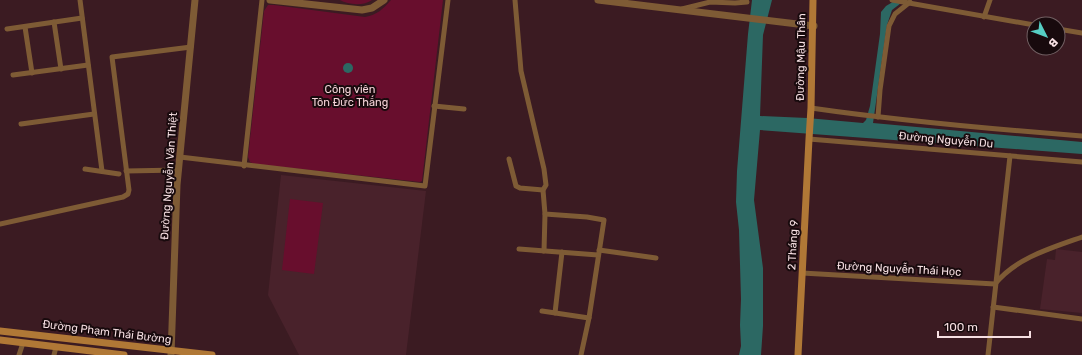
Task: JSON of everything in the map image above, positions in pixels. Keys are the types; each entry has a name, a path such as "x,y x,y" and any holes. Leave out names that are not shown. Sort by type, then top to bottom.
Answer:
{"main road":[{"name":"Đường Mậu Thân","path":"809,138 814,26 813,0"},
{"name":"2 Tháng 9","path":"798,355 809,138"},
{"name":"Đường Phạm Thái Bường","path":"0,330 171,353 212,355"},
{"path":"56,347 57,337"},
{"name":"Đường Phạm Thái Bường","path":"0,340 123,355"}],"street":[{"path":"80,0 102,171"},
{"name":"Đường Nguyễn Văn Thiệt","path":"171,353 179,170 195,0"},
{"path":"244,166 262,0"},
{"path":"270,0 319,3 362,10 372,8 384,0"},
{"path":"180,158 425,186 448,0"},
{"path":"515,0 521,71 544,169 546,185 543,190 545,214 544,251"},
{"path":"598,0 814,26"},
{"path":"680,9 710,2 735,3 747,2 746,0"},
{"path":"892,0 908,1 984,17 1026,24"},
{"path":"984,17 990,0"},
{"path":"878,117 880,90 889,26 895,14 908,1"},
{"path":"7,29 82,18"},
{"path":"54,22 61,69"},
{"path":"25,26 32,73"},
{"path":"1066,30 1082,33"},
{"path":"0,224 123,197 128,194 129,190 112,57 191,47"},
{"path":"13,75 88,65"},
{"path":"434,106 464,109"},
{"path":"811,111 969,127 1082,136"},
{"path":"21,124 94,114"},
{"name":"Đường Nguyễn Du","path":"809,138 1082,162"},
{"path":"988,355 1010,156"},
{"path":"509,159 516,186 520,188 543,190"},
{"path":"85,169 119,174"},
{"path":"126,171 179,170"},
{"path":"545,214 587,217 604,220 589,318 581,355"},
{"path":"995,284 1004,273 1037,253 1082,237"},
{"path":"519,249 562,252 598,252 656,258"},
{"path":"555,313 562,252"},
{"name":"Đường Nguyễn Thái Học","path":"802,273 995,284"},
{"path":"993,307 1082,319"},
{"path":"542,311 589,318"},
{"path":"19,355 22,343"},
{"path":"54,355 56,347"}],"shaded area":[{"path":"281,175 426,191 406,355 299,355 268,295"},
{"path":"1056,249 1082,252 1082,313 1040,309 1047,259 1055,260"}],"green space":[{"path":"340,0 372,0 365,3 356,4 347,3"},
{"name":"Công viên Tôn Đức Thắng","path":"391,0 443,0 422,181 254,164 250,162 248,157 264,11 268,5 365,17 380,11"},
{"path":"290,199 323,203 314,274 282,270"}],"water":[{"path":"752,0 772,0 763,35 760,116 863,123 866,120 870,106 880,34 881,12 886,6 896,0 905,0 892,10 887,25 873,123 1082,142 1082,154 760,130 754,200 763,268 763,326 761,355 739,355 741,346 741,299 739,230 736,202 737,171"},
{"path":"348,63 353,68 348,73 343,68"}]}
